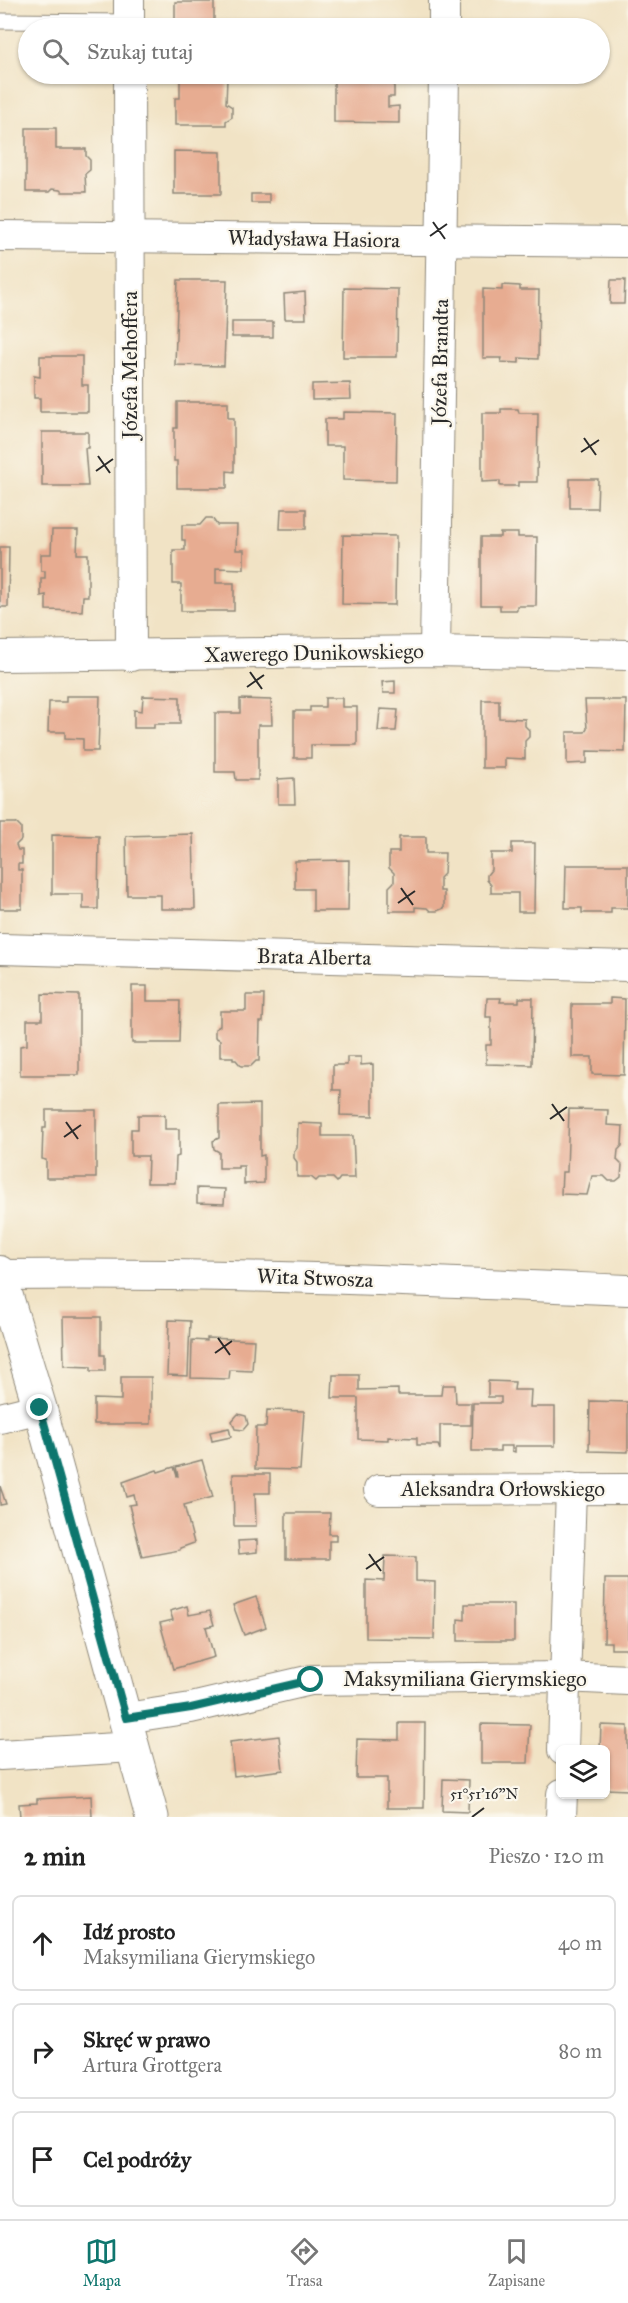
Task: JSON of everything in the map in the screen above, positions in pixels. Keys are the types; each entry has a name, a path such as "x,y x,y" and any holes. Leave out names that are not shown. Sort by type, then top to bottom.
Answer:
{"street":[{"path":"444,0 444,18"},
{"name":"Józefa Mehoffera","path":"129,84 131,656"},
{"name":"Józefa Brandta","path":"435,651 444,84"},
{"name":"Władysława Hasiora","path":"0,236 628,242"},
{"name":"Xawerego Dunikowskiego","path":"0,656 435,651 628,655"},
{"name":"Brata Alberta","path":"0,949 628,966"},
{"path":"0,1274 40,1408 152,1817"},
{"name":"Wita Stwosza","path":"0,1274 160,1274 369,1279 628,1290"},
{"path":"0,1419 40,1408"},
{"path":"563,1745 571,1488"},
{"name":"Aleksandra Orłowskiego","path":"378,1490 628,1489"},
{"name":"Maksymiliana Gierymskiego","path":"0,1755 130,1732 191,1708 311,1680 564,1677 628,1680"},
{"path":"561,1817 562,1799"}],"lane":[{"path":"97,18 129,17"},
{"path":"0,21 18,20"}],"building":[{"path":"175,2 214,2 214,18 175,18"},
{"path":"180,84 227,84 226,103 232,107 232,117 226,121 226,125 175,125 175,98 180,98"},
{"path":"334,84 394,84 394,97 388,97 388,107 399,106 399,123 334,122"},
{"path":"26,128 56,128 56,149 86,149 86,156 90,160 90,170 85,174 86,192 62,192 52,189 49,192 26,192"},
{"path":"174,151 221,152 221,194 174,194"},
{"path":"251,194 269,194 269,203 251,203"},
{"path":"178,280 227,280 224,366 175,365"},
{"path":"611,280 625,280 624,304 610,304"},
{"path":"502,285 520,286 520,290 539,290 538,359 519,358 519,363 501,362 502,358 483,358 483,289 502,290"},
{"path":"344,288 398,289 397,357 343,357"},
{"path":"305,292 306,319 285,319 284,294"},
{"path":"232,322 273,322 273,337 232,337"},
{"path":"40,356 82,356 82,385 88,385 88,412 40,412 40,398 34,398 34,376 40,377"},
{"path":"350,383 351,399 312,400 312,384"},
{"path":"177,402 228,402 228,418 234,418 234,472 227,471 227,488 177,488 174,428 177,428"},
{"path":"501,409 518,409 519,413 538,413 537,482 518,482 518,486 500,486 500,481 482,482 482,413 501,413"},
{"path":"343,412 397,413 396,481 343,480 343,446 325,446 325,419 343,419"},
{"path":"42,432 88,432 88,448 85,448 88,486 42,486"},
{"path":"570,479 598,479 597,508 570,508"},
{"path":"281,509 306,509 306,529 280,529"},
{"path":"206,518 212,518 217,525 237,525 236,550 244,550 244,569 216,568 216,583 234,583 234,611 181,611 181,584 173,584 173,550 185,550 182,525 200,525"},
{"path":"52,530 78,530 77,554 88,554 88,596 83,596 82,611 46,610 46,595 41,596 41,578 45,578 45,571 41,571 41,554 51,554"},
{"path":"500,533 518,533 518,537 537,537 536,606 517,606 517,610 500,610 500,605 481,605 481,537 500,537"},
{"path":"343,535 396,536 395,605 342,604"},
{"path":"0,547 9,547 8,607 0,607"},
{"path":"395,681 395,693 383,693 382,682"},
{"path":"66,696 100,696 98,751 83,751 83,739 65,738 65,732 48,732 49,702 66,702"},
{"path":"143,696 180,697 180,724 154,724 154,728 134,728 134,710 142,711"},
{"path":"325,698 342,698 342,707 357,707 357,745 311,745 311,758 294,758 294,711 310,711 310,707 325,707"},
{"path":"240,699 271,700 272,725 258,725 258,780 236,780 235,772 215,772 215,713 240,713"},
{"path":"482,700 499,700 499,718 525,719 529,737 525,741 525,759 505,758 505,768 482,768"},
{"path":"585,700 626,700 625,752 587,751 587,763 567,764 567,732 585,732 587,729"},
{"path":"380,709 398,710 396,731 378,731"},
{"path":"294,778 295,804 278,804 278,779"},
{"path":"0,823 16,823 21,828 21,840 16,845 18,850 22,850 22,864 18,864 18,870 22,870 22,909 0,909"},
{"path":"193,834 195,909 161,909 161,895 127,895 126,836"},
{"path":"52,835 99,836 98,909 83,909 83,894 52,894"},
{"path":"399,837 426,837 426,853 445,853 444,874 440,878 440,891 444,891 444,908 437,911 415,907 415,911 389,911 389,887 394,882 394,873 389,868 389,852 399,852"},
{"path":"512,843 535,843 534,912 518,912 518,893 491,893 487,875 491,870 491,853 512,853"},
{"path":"349,860 348,911 313,911 313,889 295,889 295,861"},
{"path":"566,865 628,865 628,908 611,908 611,913 582,913 582,908 565,908"},
{"path":"132,986 147,986 147,1001 180,1001 179,1043 132,1043"},
{"path":"42,994 79,995 79,1075 20,1075 20,1046 27,1045 27,1020 42,1020"},
{"path":"246,995 264,995 263,1022 260,1022 259,1061 251,1066 241,1066 233,1060 233,1057 220,1057 220,1040 215,1037 215,1029 220,1026 220,1011 246,1011"},
{"path":"487,998 501,998 500,1002 519,1002 519,998 533,998 532,1065 486,1064 486,1045 491,1045 491,1017 486,1017"},
{"path":"610,998 625,999 624,1075 592,1074 592,1057 572,1057 572,1004 610,1004"},
{"path":"347,1057 361,1057 361,1065 373,1064 373,1116 340,1115 341,1090 333,1090 333,1065 347,1065"},
{"path":"260,1104 260,1156 264,1155 264,1183 244,1184 244,1166 219,1168 219,1152 214,1149 213,1141 219,1138 219,1105"},
{"path":"569,1109 608,1110 607,1125 623,1126 622,1146 618,1150 617,1160 622,1165 621,1177 616,1181 609,1181 604,1176 592,1176 587,1195 561,1194 562,1172 567,1172"},
{"path":"46,1110 96,1110 96,1178 46,1178 46,1160 42,1159"},
{"path":"138,1115 165,1115 165,1129 179,1129 179,1156 176,1157 175,1183 147,1183 148,1156 131,1156 131,1129 138,1129"},
{"path":"298,1123 322,1124 322,1136 353,1136 355,1178 340,1178 337,1182 333,1178 319,1178 316,1181 311,1177 297,1177 294,1152 297,1148"},
{"path":"197,1188 225,1189 224,1204 197,1203"},
{"path":"63,1317 101,1317 101,1355 105,1355 105,1371 91,1371 91,1367 64,1366"},
{"path":"169,1320 190,1321 188,1376 167,1375"},
{"path":"207,1338 254,1340 252,1371 230,1370 229,1379 191,1378 192,1340 207,1341"},
{"path":"333,1375 359,1375 359,1390 398,1389 398,1395 441,1395 442,1385 455,1385 456,1403 471,1403 471,1425 440,1425 440,1450 438,1445 417,1445 417,1438 358,1439 358,1398 332,1398"},
{"path":"121,1377 151,1377 151,1424 94,1424 94,1399 121,1400"},
{"path":"488,1381 515,1382 514,1390 531,1390 530,1407 555,1407 555,1446 515,1446 515,1452 512,1451 512,1446 500,1446 500,1451 472,1451 473,1403 501,1403 501,1397 488,1397"},
{"path":"590,1401 628,1402 628,1452 589,1451"},
{"path":"267,1410 304,1411 300,1470 255,1469 256,1427 266,1427"},
{"path":"238,1414 246,1416 248,1424 243,1430 235,1429 232,1421"},
{"path":"229,1428 231,1437 212,1441 210,1432"},
{"path":"202,1460 213,1497 184,1505 194,1543 180,1550 142,1557 129,1505 136,1504 134,1495 127,1497 123,1482 157,1470 158,1472 174,1467 178,1476 176,1467"},
{"path":"233,1474 270,1474 270,1493 255,1493 256,1526 234,1526"},
{"path":"0,1486 6,1504 0,1505"},
{"path":"286,1513 330,1513 329,1534 336,1534 336,1541 329,1541 329,1559 286,1559"},
{"path":"257,1540 257,1552 239,1554 238,1541"},
{"path":"385,1556 416,1557 416,1581 435,1582 434,1639 366,1638 366,1580 384,1581"},
{"path":"605,1579 628,1579 628,1649 611,1649 611,1642 604,1642"},
{"path":"256,1597 266,1627 244,1635 233,1605"},
{"path":"465,1604 514,1604 514,1641 458,1641 458,1619 465,1620"},
{"path":"187,1606 189,1615 210,1611 214,1625 206,1627 214,1657 173,1669 160,1623 173,1620 170,1611"},
{"path":"399,1723 425,1723 424,1808 387,1808 387,1778 356,1778 357,1739 399,1740"},
{"path":"481,1724 530,1725 528,1763 481,1763"},
{"path":"601,1725 628,1726 628,1790 610,1789 610,1745 600,1745"},
{"path":"279,1736 283,1770 234,1776 230,1742"},
{"path":"443,1779 469,1780 468,1812 442,1811"},
{"path":"91,1796 92,1817 20,1817 19,1804 37,1803 37,1799"}],"route":[{"path":"40,1408 126,1718 191,1708 311,1680"}]}
